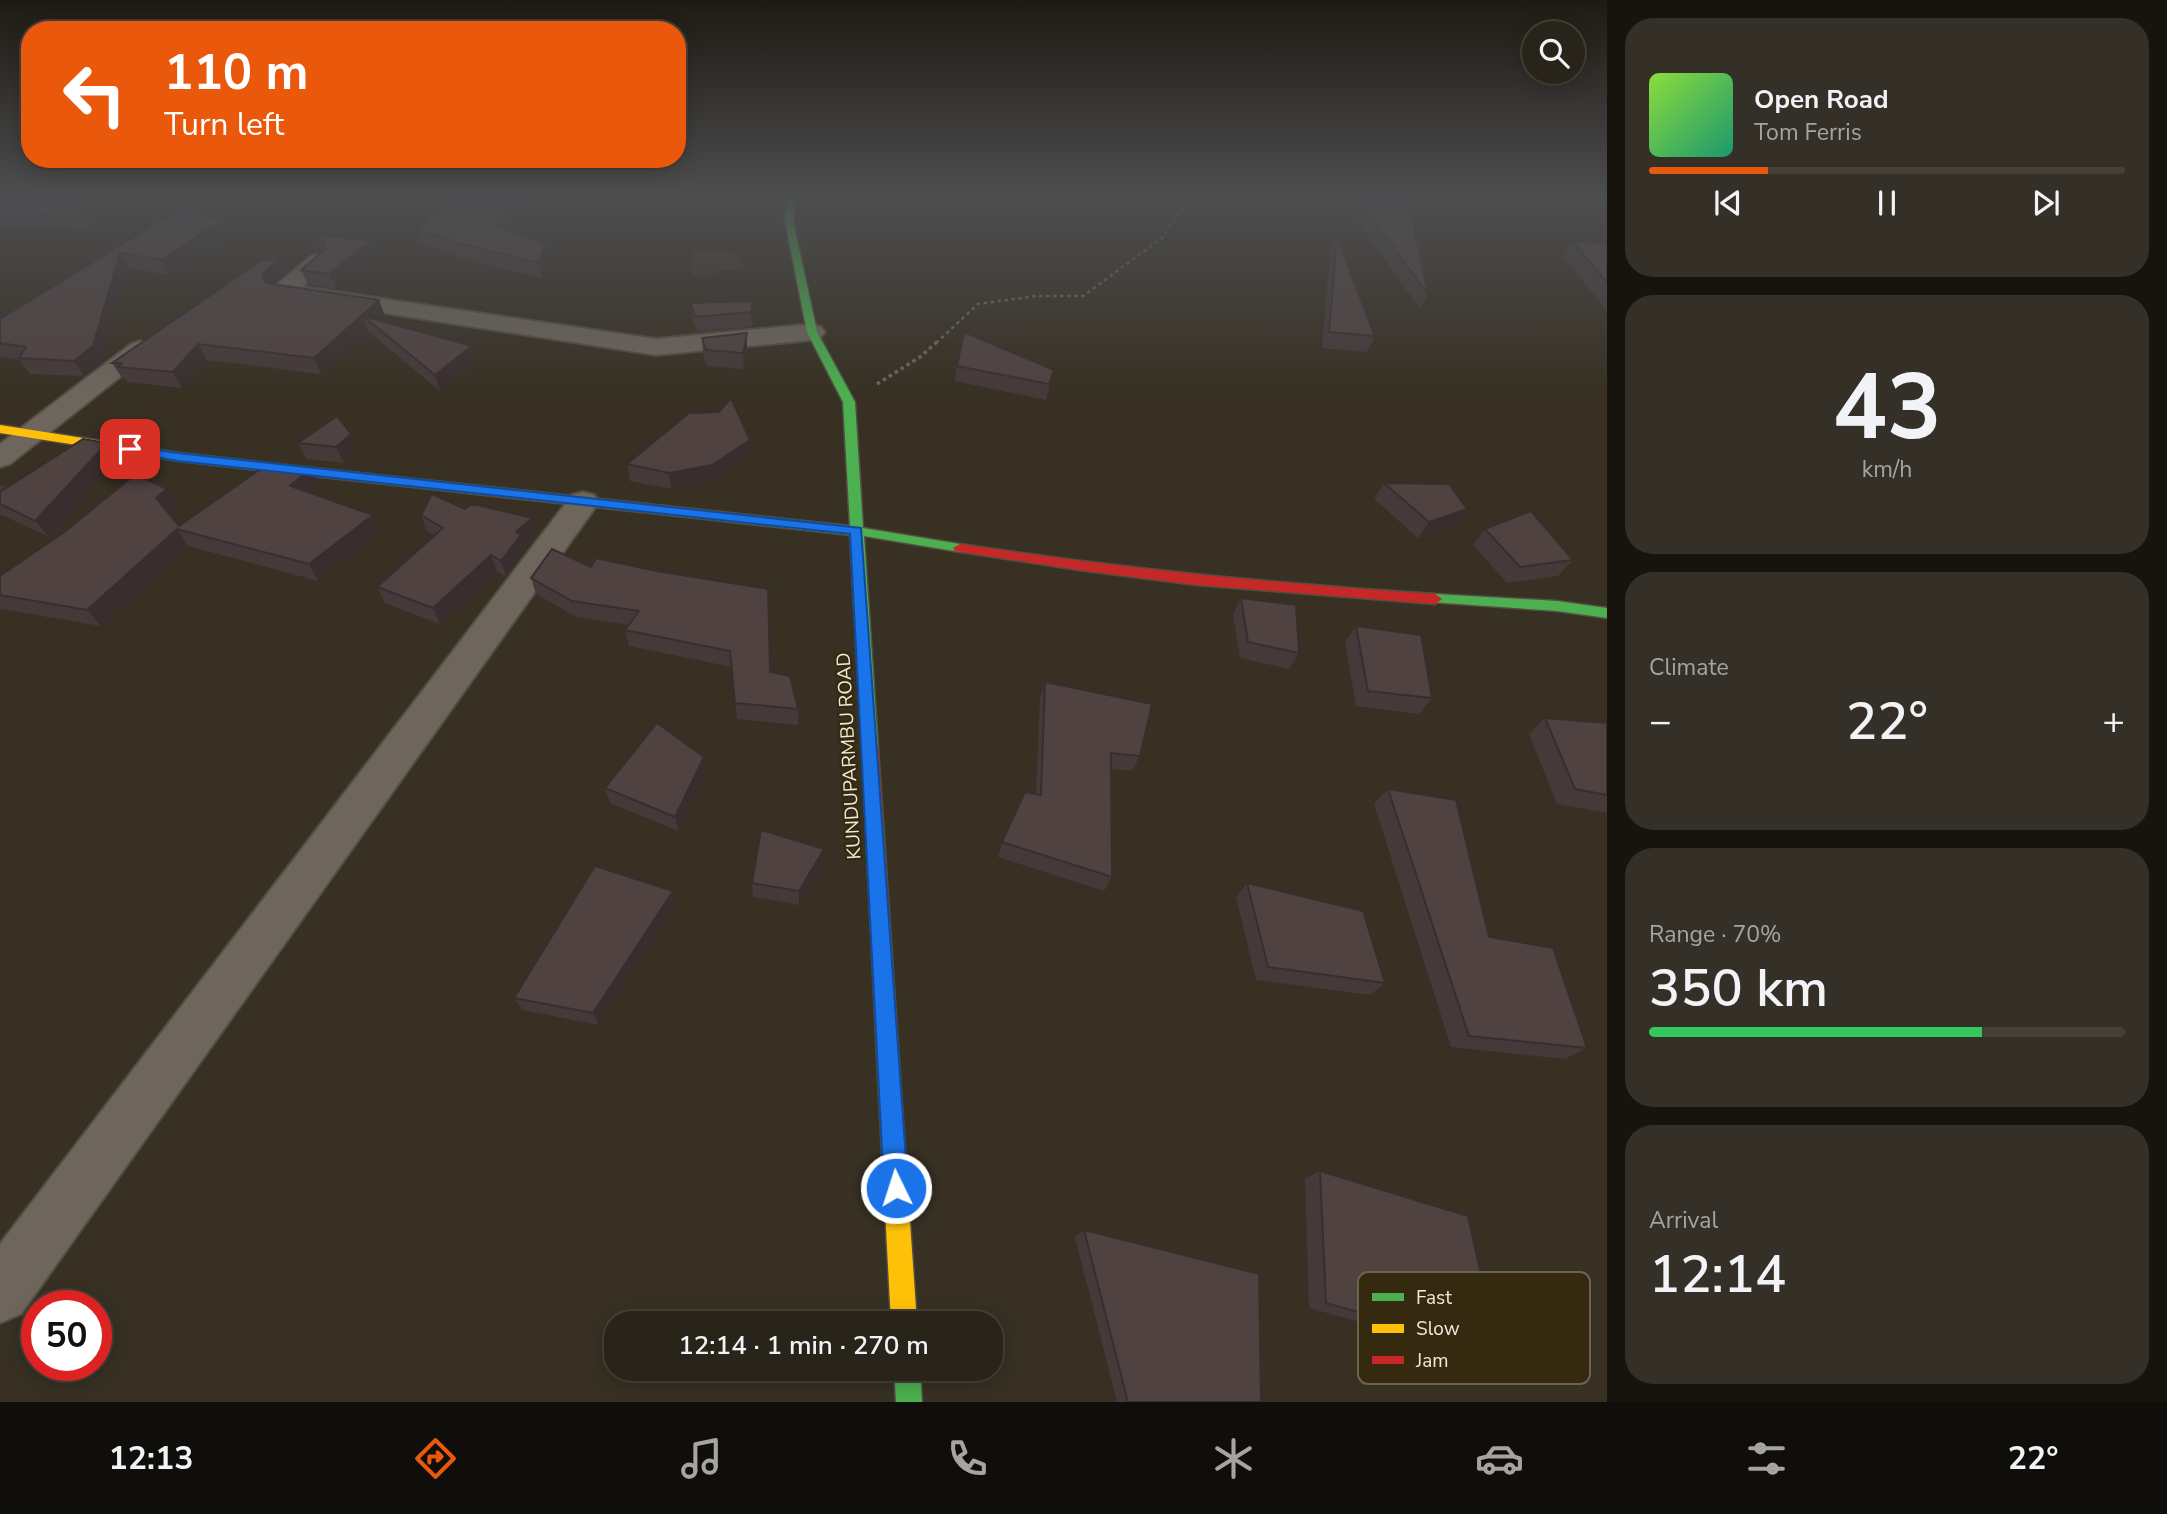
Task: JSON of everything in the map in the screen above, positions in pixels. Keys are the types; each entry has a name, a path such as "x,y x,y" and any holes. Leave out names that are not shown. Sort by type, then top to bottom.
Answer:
{"street":[{"path":"316,263 282,291 656,346 812,332"},
{"name":"KUNDUPARMBU ROAD","path":"798,263 812,332 849,402 903,1311"},
{"path":"0,458 140,349"},
{"path":"0,429 178,457 857,531 1057,564 1290,591 1557,606 1607,613"},
{"path":"0,1293 583,502"},
{"path":"908,1381 909,1402"}],"path":[{"path":"849,402 920,357 978,304 1036,296 1083,296 1127,263"}],"shaded area":[{"path":"692,263 744,263 742,270 719,270 718,274 691,276"}],"building":[{"path":"91,263 117,263 93,346 74,361 19,358 26,347 0,343 0,319"},
{"path":"257,263 274,263 262,274 266,283 379,300 314,358 198,344 173,372 118,367 122,363 112,363"},
{"path":"308,263 342,263 329,274 301,270"},
{"path":"1335,263 1347,263 1375,336 1329,332"},
{"path":"1405,263 1422,263 1428,294"},
{"path":"1591,263 1607,263 1607,283"},
{"path":"753,301 751,312 695,317 691,303"},
{"path":"363,316 472,346 435,375"},
{"path":"964,332 1054,370 1049,384 957,366"},
{"path":"747,333 743,353 706,350 702,338"},
{"path":"731,398 750,440 712,465 669,473 627,464 689,413 719,412"},
{"path":"337,416 351,434 336,447 298,443"},
{"path":"83,439 107,443 35,521 0,504 0,492"},
{"path":"269,463 311,468 290,486 373,515 309,564 177,529 87,610 0,595 0,576 63,533 132,477 141,477 167,489 156,498 179,526"},
{"path":"1384,483 1449,484 1467,509 1429,522"},
{"path":"432,494 465,509 469,505 477,505 532,518 516,532 521,535 501,561 491,555 433,608 377,587 443,528 421,515"},
{"path":"1531,511 1573,560 1520,567 1485,529"},
{"path":"552,549 591,567 596,558 656,571 768,589 770,672 790,676 798,709 735,703 730,651 625,630 639,611 572,601 531,578"},
{"path":"1241,598 1296,605 1299,653 1248,642"},
{"path":"1356,626 1421,635 1432,698 1368,691"},
{"path":"1045,682 1152,704 1140,756 1111,753 1112,877 1002,842 1025,792 1041,795"},
{"path":"1545,718 1607,723 1607,795 1575,789"},
{"path":"657,723 704,757 675,817 605,788"},
{"path":"1388,789 1456,800 1489,937 1553,948 1587,1048 1469,1036"},
{"path":"761,830 824,849 799,891 752,883"},
{"path":"595,866 673,891 593,1013 514,998"},
{"path":"1247,883 1363,911 1385,983 1268,967"},
{"path":"1320,1171 1468,1216 1480,1272 1358,1272 1358,1312 1326,1303"},
{"path":"1084,1230 1259,1274 1261,1402 1128,1402"}],"traffic: fast":[{"path":"798,263 812,332 849,402 870,747"},
{"path":"295,470 857,531 960,548"},
{"path":"1435,599 1557,606 1607,613"},
{"path":"908,1381 909,1402"}],"traffic: slow":[{"path":"0,429 179,457 295,470"},
{"path":"889,1077 903,1311"}],"traffic: jam":[{"path":"960,548 1197,580 1435,599"},
{"path":"870,747 889,1077"}],"route":[{"path":"130,449 178,457 532,497 857,531 896,1188"}]}
